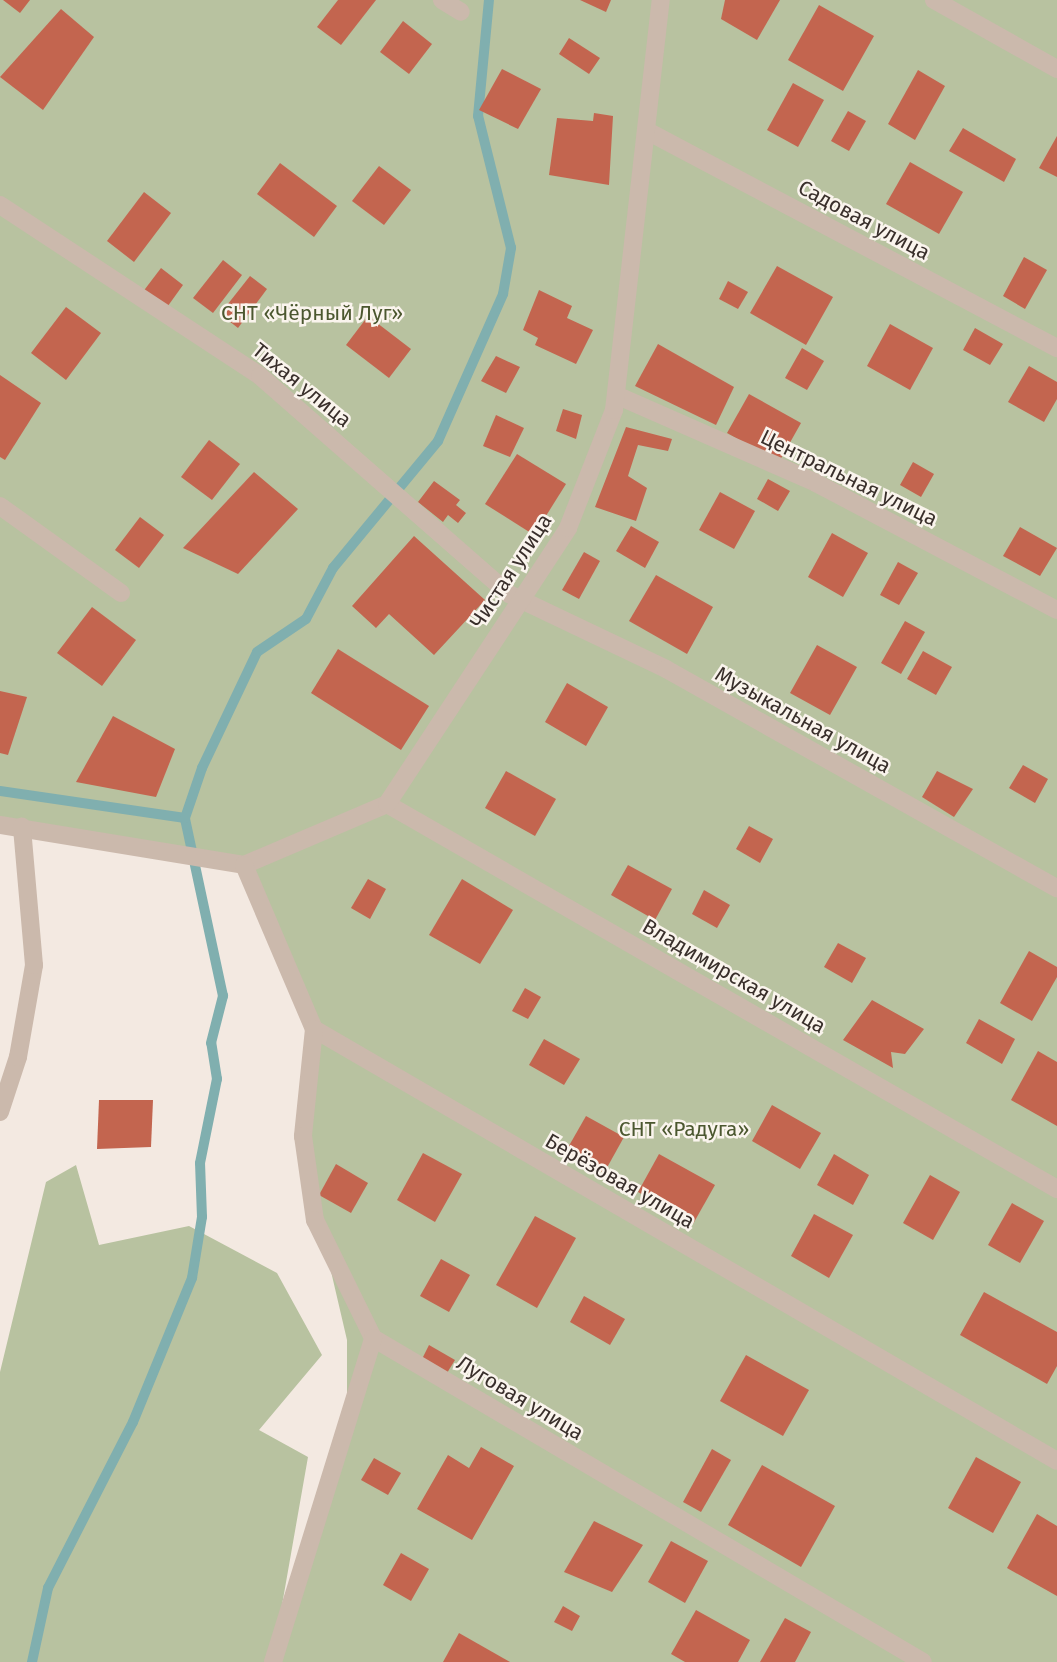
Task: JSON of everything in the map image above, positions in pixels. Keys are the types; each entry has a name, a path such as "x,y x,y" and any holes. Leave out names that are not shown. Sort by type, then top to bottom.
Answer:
{"street":[{"path":"442,0 461,12"},
{"name":"Чистая улица","path":"387,804 568,528 616,394 649,132 661,0"},
{"path":"934,0 1057,69"},
{"name":"Садовая улица","path":"649,132 1057,348"},
{"name":"Тихая улица","path":"0,205 260,376 509,594 523,596"},
{"name":"Центральная улица","path":"616,394 816,483 1057,610"},
{"path":"0,506 121,593"},
{"name":"Музыкальная улица","path":"523,596 1057,888"},
{"path":"0,825 244,865 387,804"},
{"name":"Владимирская улица","path":"387,804 1057,1189"},
{"path":"0,1112 18,1057 34,965 22,827"},
{"path":"244,865 314,1029 303,1136 315,1220 373,1338 273,1662"},
{"name":"Берёзовая улица","path":"314,1029 1057,1461"},
{"name":"Луговая улица","path":"373,1338 923,1662"}],"green space":[{"name":"СНТ «Радуга»","path":"0,0 1057,0 1057,1662 273,1662 347,1419 347,1340 309,1177 314,1029 244,865 0,830"},
{"path":"76,1165 99,1245 189,1226 277,1273 322,1355 259,1430 308,1457 272,1662 0,1662 0,1372 46,1182"}],"building":[{"path":"3,0 30,0 20,13"},
{"path":"338,0 376,0 341,45 317,27"},
{"path":"580,0 611,0 606,12"},
{"path":"725,0 780,0 757,40 721,19"},
{"path":"819,5 874,36 843,91 788,60"},
{"path":"61,9 94,37 43,110 0,77"},
{"path":"403,21 432,44 409,74 380,52"},
{"path":"569,38 600,58 589,74 559,54"},
{"path":"502,69 541,89 518,129 479,110"},
{"path":"918,70 945,86 915,140 888,124"},
{"path":"793,83 824,100 798,147 767,130"},
{"path":"848,111 866,121 849,151 831,141"},
{"path":"594,113 613,116 609,185 549,175 557,118 593,121"},
{"path":"963,128 1016,159 1004,182 949,151"},
{"path":"1057,136 1057,177 1039,168"},
{"path":"910,162 963,192 939,234 886,204"},
{"path":"280,163 337,206 314,237 257,194"},
{"path":"379,166 411,190 384,225 352,201"},
{"path":"144,192 171,213 134,262 107,241"},
{"path":"1024,257 1047,270 1025,309 1003,296"},
{"path":"223,260 242,275 213,313 193,298"},
{"path":"777,266 833,297 806,345 750,313"},
{"path":"161,268 183,285 165,310 142,293"},
{"path":"250,276 267,289 238,328 220,314"},
{"path":"728,281 748,292 738,309 719,299"},
{"path":"539,290 572,306 567,318 593,330 576,364 535,345 538,338 523,330"},
{"path":"66,307 101,333 66,380 31,353"},
{"path":"368,316 411,349 389,378 346,345"},
{"path":"890,324 933,348 910,390 867,366"},
{"path":"975,328 1003,344 990,365 963,350"},
{"path":"658,344 734,387 716,425 635,386"},
{"path":"802,348 824,361 807,390 785,378"},
{"path":"496,356 520,367 506,393 481,381"},
{"path":"1029,366 1057,382 1057,399 1044,422 1008,402"},
{"path":"0,375 41,403 5,460 0,457"},
{"path":"749,394 801,423 779,462 727,433"},
{"path":"563,409 582,415 576,439 556,431"},
{"path":"496,415 524,428 510,457 483,446"},
{"path":"626,427 672,439 668,451 638,445 628,476 647,488 636,521 595,507"},
{"path":"209,440 240,464 212,500 181,477"},
{"path":"517,454 566,484 534,535 485,504"},
{"path":"913,462 934,474 921,497 900,485"},
{"path":"254,472 298,509 238,574 183,548"},
{"path":"768,479 790,491 778,511 757,499"},
{"path":"434,481 460,500 456,505 466,513 458,523 448,515 443,522 418,502"},
{"path":"720,492 755,511 734,549 699,530"},
{"path":"140,517 164,535 139,568 115,550"},
{"path":"631,526 659,542 645,568 616,551"},
{"path":"1020,527 1057,548 1040,576 1003,556"},
{"path":"832,533 868,553 843,597 808,577"},
{"path":"414,536 485,600 434,655 389,614 376,628 352,606"},
{"path":"584,552 600,561 579,599 562,590"},
{"path":"898,562 918,573 899,605 880,595"},
{"path":"656,575 713,607 687,654 629,621"},
{"path":"92,607 136,640 102,686 57,653"},
{"path":"905,621 925,632 901,674 881,663"},
{"path":"817,645 857,667 830,715 790,693"},
{"path":"338,649 429,706 401,750 311,693"},
{"path":"923,651 952,667 936,695 907,679"},
{"path":"567,683 608,707 586,746 545,722"},
{"path":"0,691 27,697 8,755 0,753"},
{"path":"113,716 175,749 156,797 76,782"},
{"path":"1023,765 1048,779 1035,803 1009,788"},
{"path":"506,771 556,799 535,836 485,808"},
{"path":"937,771 973,789 954,817 922,797"},
{"path":"749,826 773,839 760,863 736,849"},
{"path":"628,865 672,889 655,920 611,895"},
{"path":"368,879 386,889 370,919 351,908"},
{"path":"462,879 513,910 480,964 429,935"},
{"path":"704,890 730,905 717,928 692,914"},
{"path":"838,943 866,958 852,983 824,967"},
{"path":"1029,951 1057,967 1057,977 1032,1021 1000,1003"},
{"path":"525,988 541,997 528,1019 512,1011"},
{"path":"872,1000 924,1029 905,1054 891,1052 893,1068 843,1040"},
{"path":"979,1019 1015,1039 1002,1064 966,1043"},
{"path":"544,1039 580,1059 564,1085 529,1065"},
{"path":"1038,1051 1057,1062 1057,1126 1011,1100"},
{"path":"99,1100 153,1100 151,1147 97,1149"},
{"path":"772,1105 821,1133 800,1169 752,1141"},
{"path":"586,1116 624,1137 604,1173 566,1151"},
{"path":"423,1153 462,1174 435,1222 397,1200"},
{"path":"659,1154 715,1185 693,1224 638,1192"},
{"path":"834,1154 869,1175 853,1205 817,1185"},
{"path":"336,1164 368,1183 351,1213 319,1195"},
{"path":"930,1175 960,1192 933,1240 903,1223"},
{"path":"1012,1203 1044,1221 1020,1263 988,1245"},
{"path":"814,1214 853,1235 829,1278 791,1256"},
{"path":"535,1216 576,1238 537,1308 496,1285"},
{"path":"441,1259 470,1275 449,1312 420,1296"},
{"path":"984,1292 1057,1332 1057,1366 1047,1384 960,1335"},
{"path":"584,1296 625,1319 610,1345 570,1322"},
{"path":"429,1345 455,1360 447,1373 422,1359"},
{"path":"746,1355 809,1390 783,1436 720,1401"},
{"path":"481,1447 514,1466 472,1540 417,1509 448,1455 469,1468"},
{"path":"712,1449 731,1460 701,1512 683,1502"},
{"path":"976,1457 1021,1482 993,1533 948,1508"},
{"path":"374,1458 401,1473 388,1495 361,1480"},
{"path":"762,1465 835,1506 801,1567 728,1525"},
{"path":"1037,1514 1057,1526 1057,1596 1007,1568"},
{"path":"594,1521 643,1545 612,1592 564,1572"},
{"path":"671,1541 708,1561 685,1603 648,1582"},
{"path":"401,1553 429,1569 411,1601 383,1585"},
{"path":"563,1606 580,1616 572,1631 554,1622"},
{"path":"696,1610 750,1640 738,1662 685,1662 671,1654"},
{"path":"785,1618 811,1632 795,1662 760,1662"},
{"path":"459,1633 510,1662 443,1662"}],"waterway":[{"path":"32,1662 48,1588 133,1422 192,1278 202,1217 200,1163 217,1079 211,1043 223,996 185,818 202,768 257,652 306,619 333,568 438,441 503,294 511,248 478,116 489,0"},
{"path":"0,791 185,818"}],"park label":[{"name":"СНТ «Чёрный Луг»","path":"312,313"}]}
